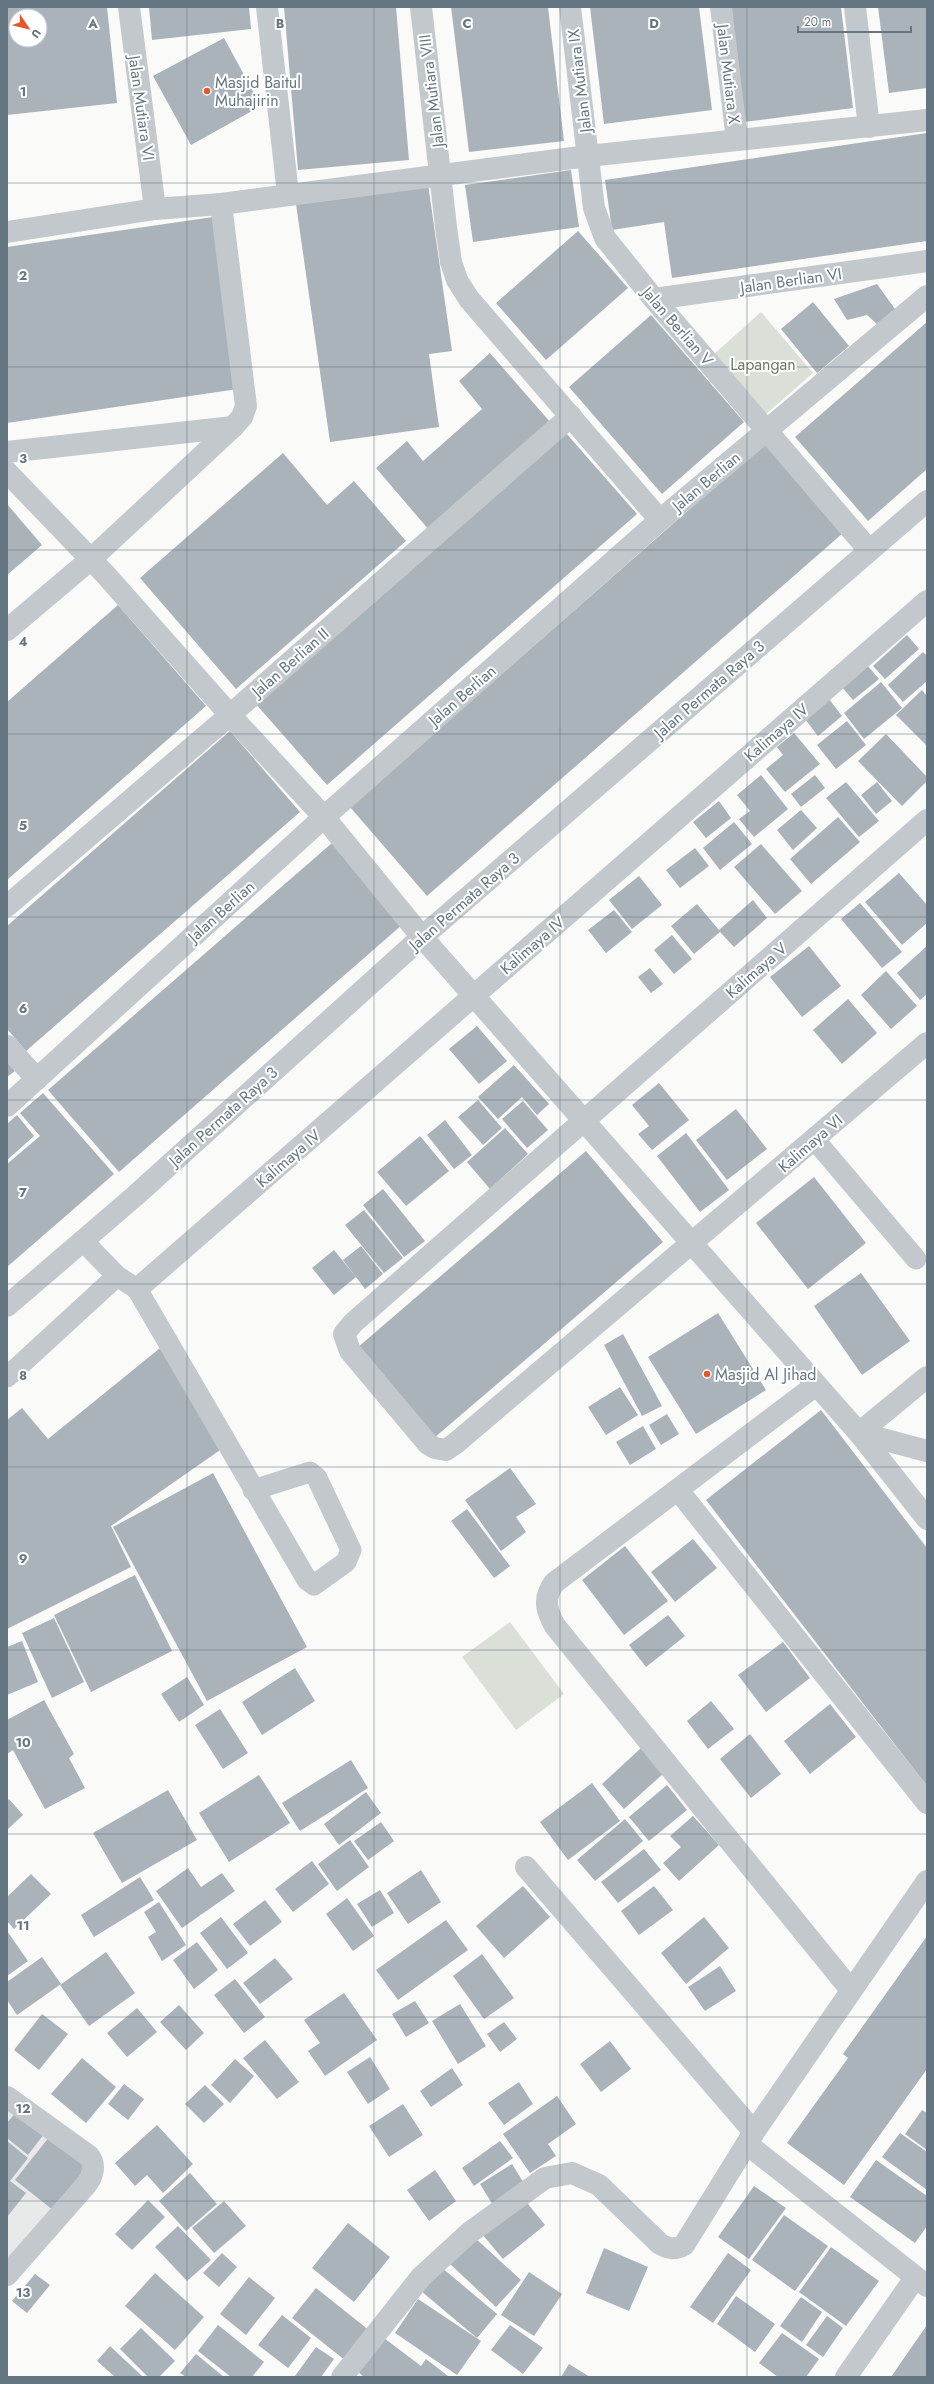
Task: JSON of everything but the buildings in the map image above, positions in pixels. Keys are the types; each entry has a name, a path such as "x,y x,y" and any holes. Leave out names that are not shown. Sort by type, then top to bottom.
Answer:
{"street":[{"name":"Jalan Mutiara VI","path":"129,7 155,209"},
{"path":"267,7 288,194"},
{"name":"Jalan Mutiara VIII","path":"421,7 451,262 457,280 488,323 571,416 660,520"},
{"name":"Jalan Mutiara IX","path":"570,7 588,156"},
{"name":"Jalan Mutiara X","path":"721,7 737,140"},
{"path":"855,7 869,127"},
{"path":"7,232 155,209 222,204 288,194 588,156 927,120"},
{"name":"Jalan Berlian V","path":"588,156 594,208 605,238 654,300 767,429 869,550"},
{"path":"7,630 91,559 242,417 246,406 222,204"},
{"name":"Jalan Berlian VI","path":"654,300 927,261"},
{"name":"Jalan Berlian","path":"7,1106 324,817 660,520 927,296"},
{"name":"Jalan Berlian II","path":"7,906 230,715 571,416"},
{"path":"7,452 233,427"},
{"path":"7,472 91,559 230,715 324,817 422,937 586,1120 859,1433 927,1519"},
{"name":"Jalan Permata Raya 3","path":"7,1306 83,1241 422,937 927,501"},
{"name":"Kalimaya IV","path":"137,1289 927,601"},
{"name":"Kalimaya V","path":"693,1244 446,1450 434,1448 428,1444 350,1351 344,1334 353,1323 927,820"},
{"name":"Kalimaya VI","path":"693,1244 927,1043"},
{"path":"7,1046 37,1079"},
{"path":"859,1433 927,1377"},
{"path":"816,1385 554,1583 550,1589 546,1610 554,1626 851,1990"},
{"path":"859,1433 927,1451"},
{"path":"678,1490 927,1804"},
{"path":"526,1866 750,2138 921,2282 846,2377"},
{"path":"342,2377 421,2277 469,2233 545,2178 572,2173 599,2185 660,2244 668,2248 677,2249 689,2239 750,2138 927,1881"},
{"path":"7,2097 89,2156 93,2166 90,2180 7,2275"}],"lane":[{"path":"814,1139 916,1259"},
{"path":"83,1241 117,1276 137,1289 253,1490 307,1580 314,1585 346,1562 351,1550 317,1478 310,1472 253,1490"},
{"path":"7,1377 117,1276"}],"shaded area":[{"path":"7,2102 91,2166 7,2265"}],"green space":[{"name":"Lapangan","path":"761,312 813,373 765,415 713,355"},
{"path":"510,1622 564,1694 516,1730 462,1657"}],"place":[{"name":"Masjid Baitul Muhajirin","path":"207,91"},
{"name":"Masjid Al Jihad","path":"707,1374"}]}
